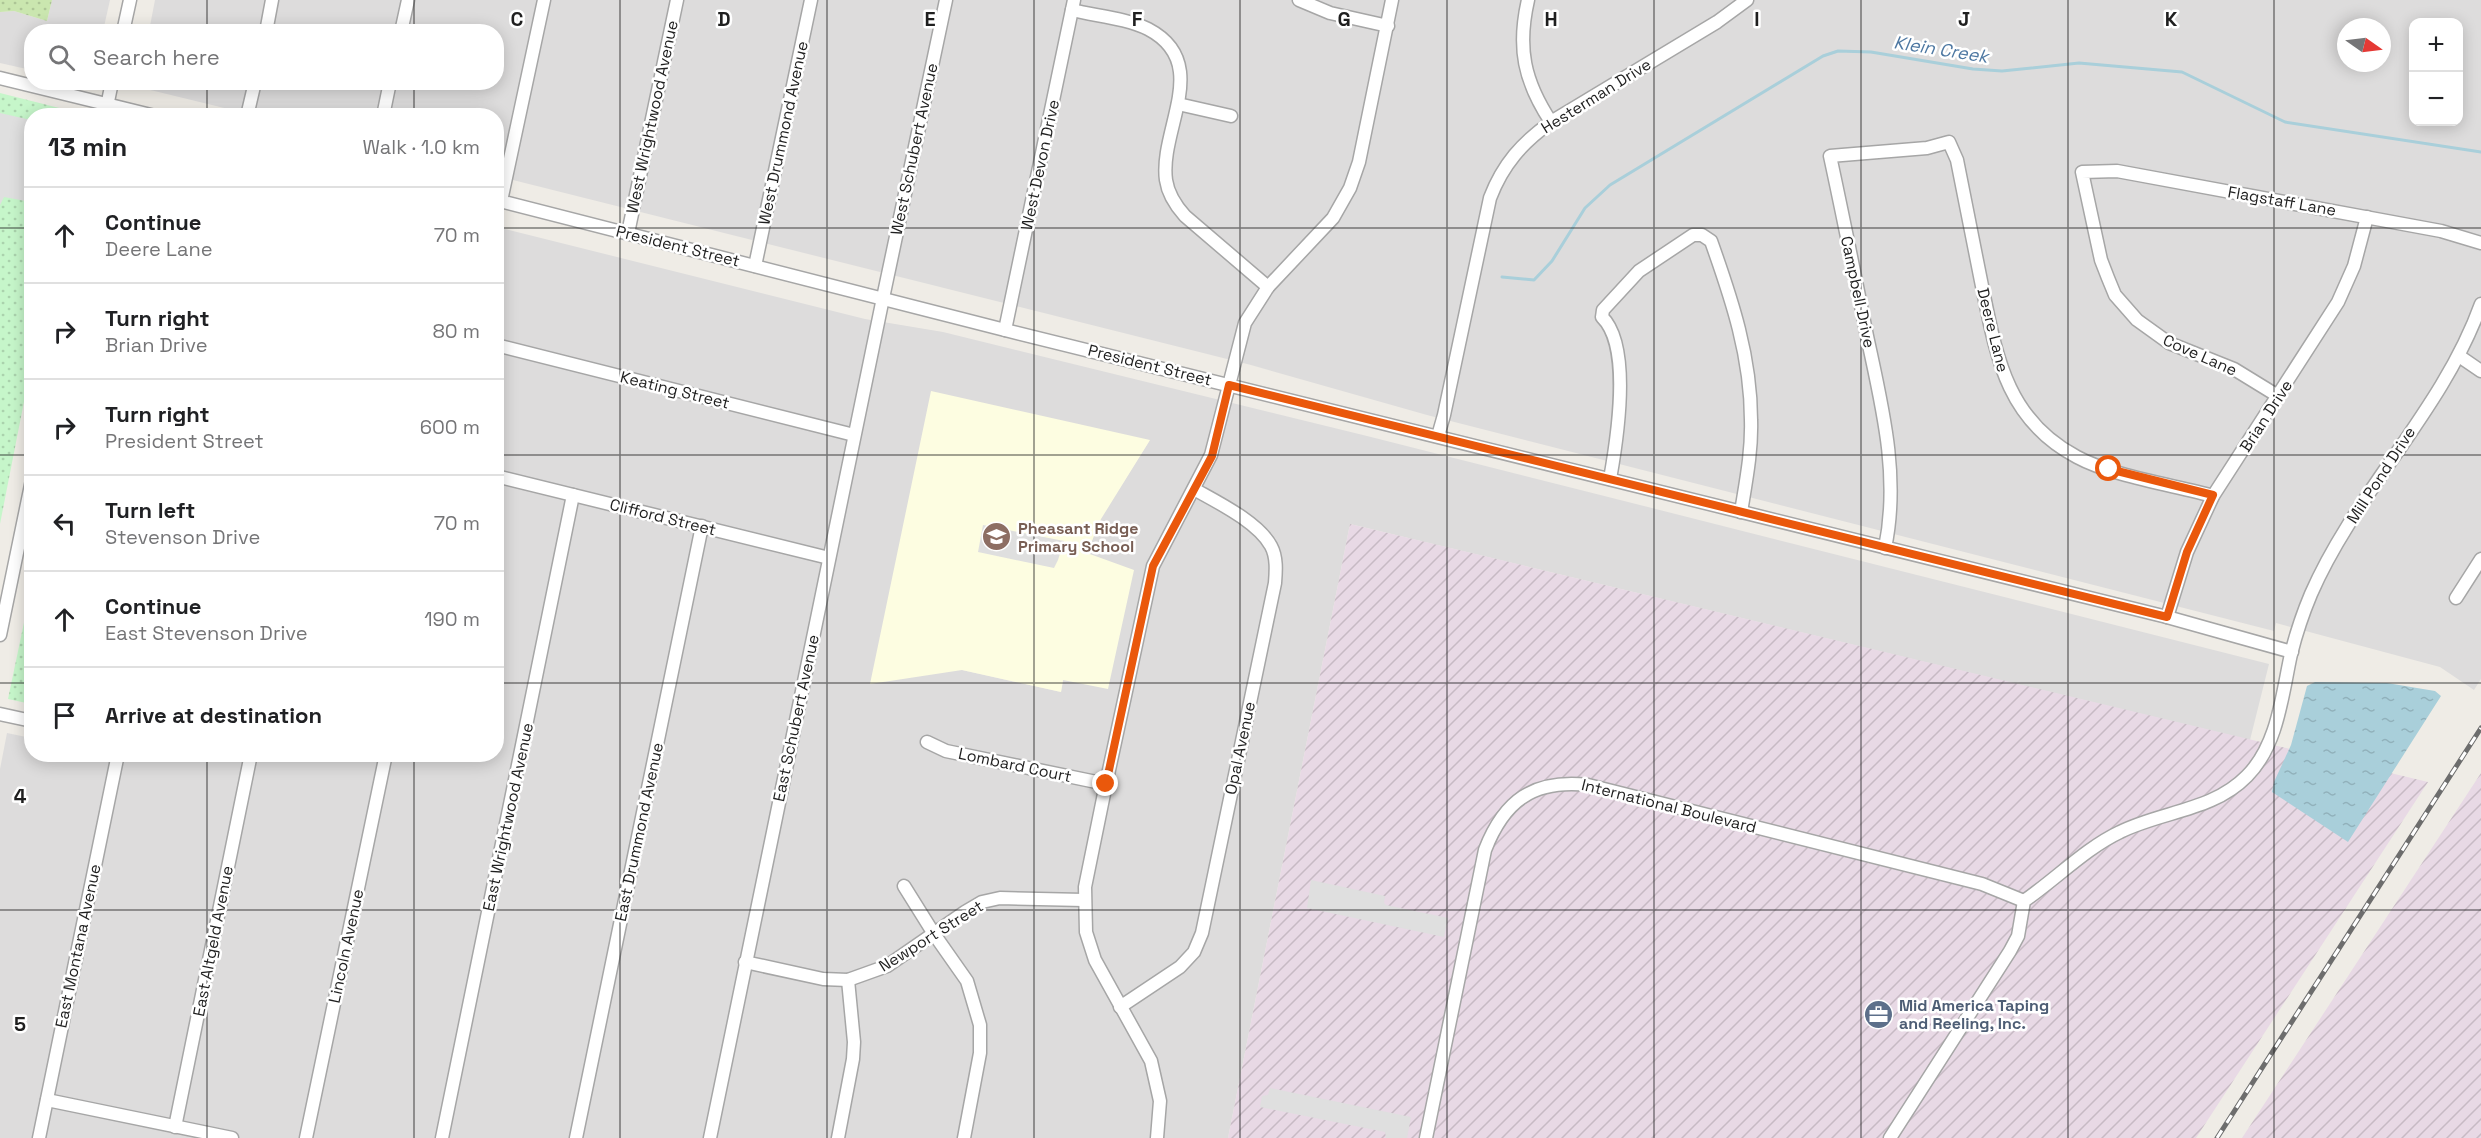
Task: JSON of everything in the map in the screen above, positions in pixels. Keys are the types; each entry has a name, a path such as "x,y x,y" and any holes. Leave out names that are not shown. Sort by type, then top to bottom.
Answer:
{"street":[{"path":"125,24 130,0"},
{"path":"268,24 272,0"},
{"path":"403,24 408,0"},
{"path":"504,179 544,0"},
{"name":"West Wrightwood Avenue","path":"628,233 677,0"},
{"name":"West Drummond Avenue","path":"755,266 812,0"},
{"name":"West Schubert Avenue","path":"883,298 946,0"},
{"path":"1299,0 1330,13 1388,26"},
{"path":"1157,1138 1160,1101 1156,1078 1144,1046 1095,960 1086,932 1084,900 1106,784 1153,566 1167,536 1212,456 1245,323 1268,287 1333,218 1350,188 1359,162 1392,0"},
{"path":"1528,0 1522,28 1526,68 1532,89 1551,122"},
{"name":"Hesterman Drive","path":"1438,436 1490,198 1502,171 1514,153 1551,122 1717,22 1747,0"},
{"path":"1073,5 1133,24 1156,34 1171,50 1179,68 1181,84 1165,168 1171,196 1185,216 1268,287"},
{"name":"West Devon Drive","path":"1005,330 1073,5"},
{"path":"0,78 24,85"},
{"path":"40,90 99,108"},
{"path":"106,108 110,90"},
{"path":"249,108 253,90"},
{"path":"385,108 388,90"},
{"path":"1178,104 1232,116"},
{"name":"Deere Lane","path":"1949,142 1957,160 1999,365 2013,397 2030,420 2051,441 2079,458 2109,469 2213,495"},
{"name":"Campbell Drive","path":"1885,548 1892,485 1888,435 1830,156 1927,148 1949,142"},
{"name":"Flagstaff Lane","path":"2082,172 2117,171 2441,231 2481,243"},
{"name":"Cove Lane","path":"2082,172 2101,260 2115,295 2137,320 2169,343 2234,369 2278,396"},
{"name":"President Street","path":"504,202 1005,330 2167,617 2292,652"},
{"name":"Brian Drive","path":"2167,617 2187,552 2213,495 2338,302 2354,266 2367,217"},
{"path":"1610,478 1618,428 1619,393 1613,332 1602,317 1603,310 1639,271 1693,235 1702,235 1711,241 1732,302 1746,356 1751,420 1750,456 1742,512"},
{"name":"East Schubert Avenue","path":"710,1138 883,298"},
{"name":"Mill Pond Drive","path":"2024,901 2062,874 2096,845 2133,826 2201,805 2229,793 2248,776 2266,751 2272,736 2292,652 2311,595 2329,557 2458,356 2481,304"},
{"name":"Keating Street","path":"504,347 854,435"},
{"path":"2458,356 2481,371"},
{"name":"Clifford Street","path":"504,478 829,558"},
{"name":"Opal Avenue","path":"1120,1007 1180,968 1194,952 1202,933 1275,583 1276,565 1271,546 1260,532 1194,489"},
{"name":"East Wrightwood Avenue","path":"442,1138 573,495"},
{"path":"0,636 24,519"},
{"name":"East Drummond Avenue","path":"576,1138 702,526"},
{"path":"2456,598 2481,559"},
{"path":"0,714 24,718"},
{"name":"Lombard Court","path":"927,742 946,751 1106,784"},
{"name":"East Montana Avenue","path":"39,1138 116,762"},
{"name":"East Altgeld Avenue","path":"176,1127 249,762"},
{"name":"Lincoln Avenue","path":"306,1138 384,762"},
{"name":"International Boulevard","path":"1426,1138 1485,850 1494,828 1507,810 1530,792 1554,784 1588,784 1982,884 2024,901"},
{"path":"904,886 934,934 968,981 980,1025 980,1053 964,1138"},
{"name":"Newport Street","path":"746,962 823,979 848,980 887,966 982,902 1000,898 1084,900"},
{"path":"1890,1138 2010,951 2018,936 2024,901"},
{"path":"838,1138 854,1051 848,980"},
{"path":"47,1100 232,1138"}],"shaded area":[{"path":"52,0 110,0 105,24 24,24 24,68 0,63 0,12 14,11 47,21"},
{"path":"155,0 2481,0 2481,679 2474,690 2440,667 2276,623 2274,631 1427,415 1251,365 504,178 504,108 224,108 150,90 504,90 504,24 150,24"},
{"path":"0,113 24,118 24,201 4,197 0,205"},
{"path":"504,229 865,319 943,332 1367,436 2269,664 2250,740 1350,524 1228,1138 0,1138 0,769 7,733 24,737 24,762 504,762","holes":["1150,440 1100,519 1087,554 1061,692 962,670"]},
{"name":"Pheasant Ridge Primary School","path":"931,391 1150,440 1101,519 1087,553 1134,570 1108,689 1063,680 1061,692 962,670 870,684"},
{"path":"1350,524 2428,782 2196,1138 1228,1138"},
{"path":"983,525 1064,541 1054,568 978,552"},
{"path":"2481,773 2481,1138 2242,1138"},
{"path":"1311,880 1385,896 1386,905 1448,918 1444,937 1307,908"},
{"path":"1270,1088 1411,1117 1407,1138 1386,1138 1385,1132 1260,1107 1262,1096 1268,1095"}],"green space":[{"path":"0,0 52,0 47,21 14,11 0,12"},
{"path":"0,93 59,108 24,108 24,402 0,524"},
{"path":"24,622 24,702 8,699"}],"water":[{"path":"2315,682 2387,683 2435,691 2441,696 2348,842 2272,792 2274,782 2291,745 2307,686"}],"waterway":[{"name":"Klein Creek","path":"1502,277 1534,280 1552,261 1585,208 1610,185 1823,56 1838,51 1871,52 1973,69 2002,71 2079,63 2182,72 2285,122 2481,152"}],"railway":[{"path":"2217,1138 2481,728"}],"place":[{"name":"Pheasant Ridge Primary School","path":"997,537"},
{"name":"Mid America Taping and Reeling, Inc.","path":"1878,1014"}],"route":[{"path":"1106,784 1153,566 1167,536 1212,456 1229,385 2167,617 2187,552 2213,495 2109,469"}]}
